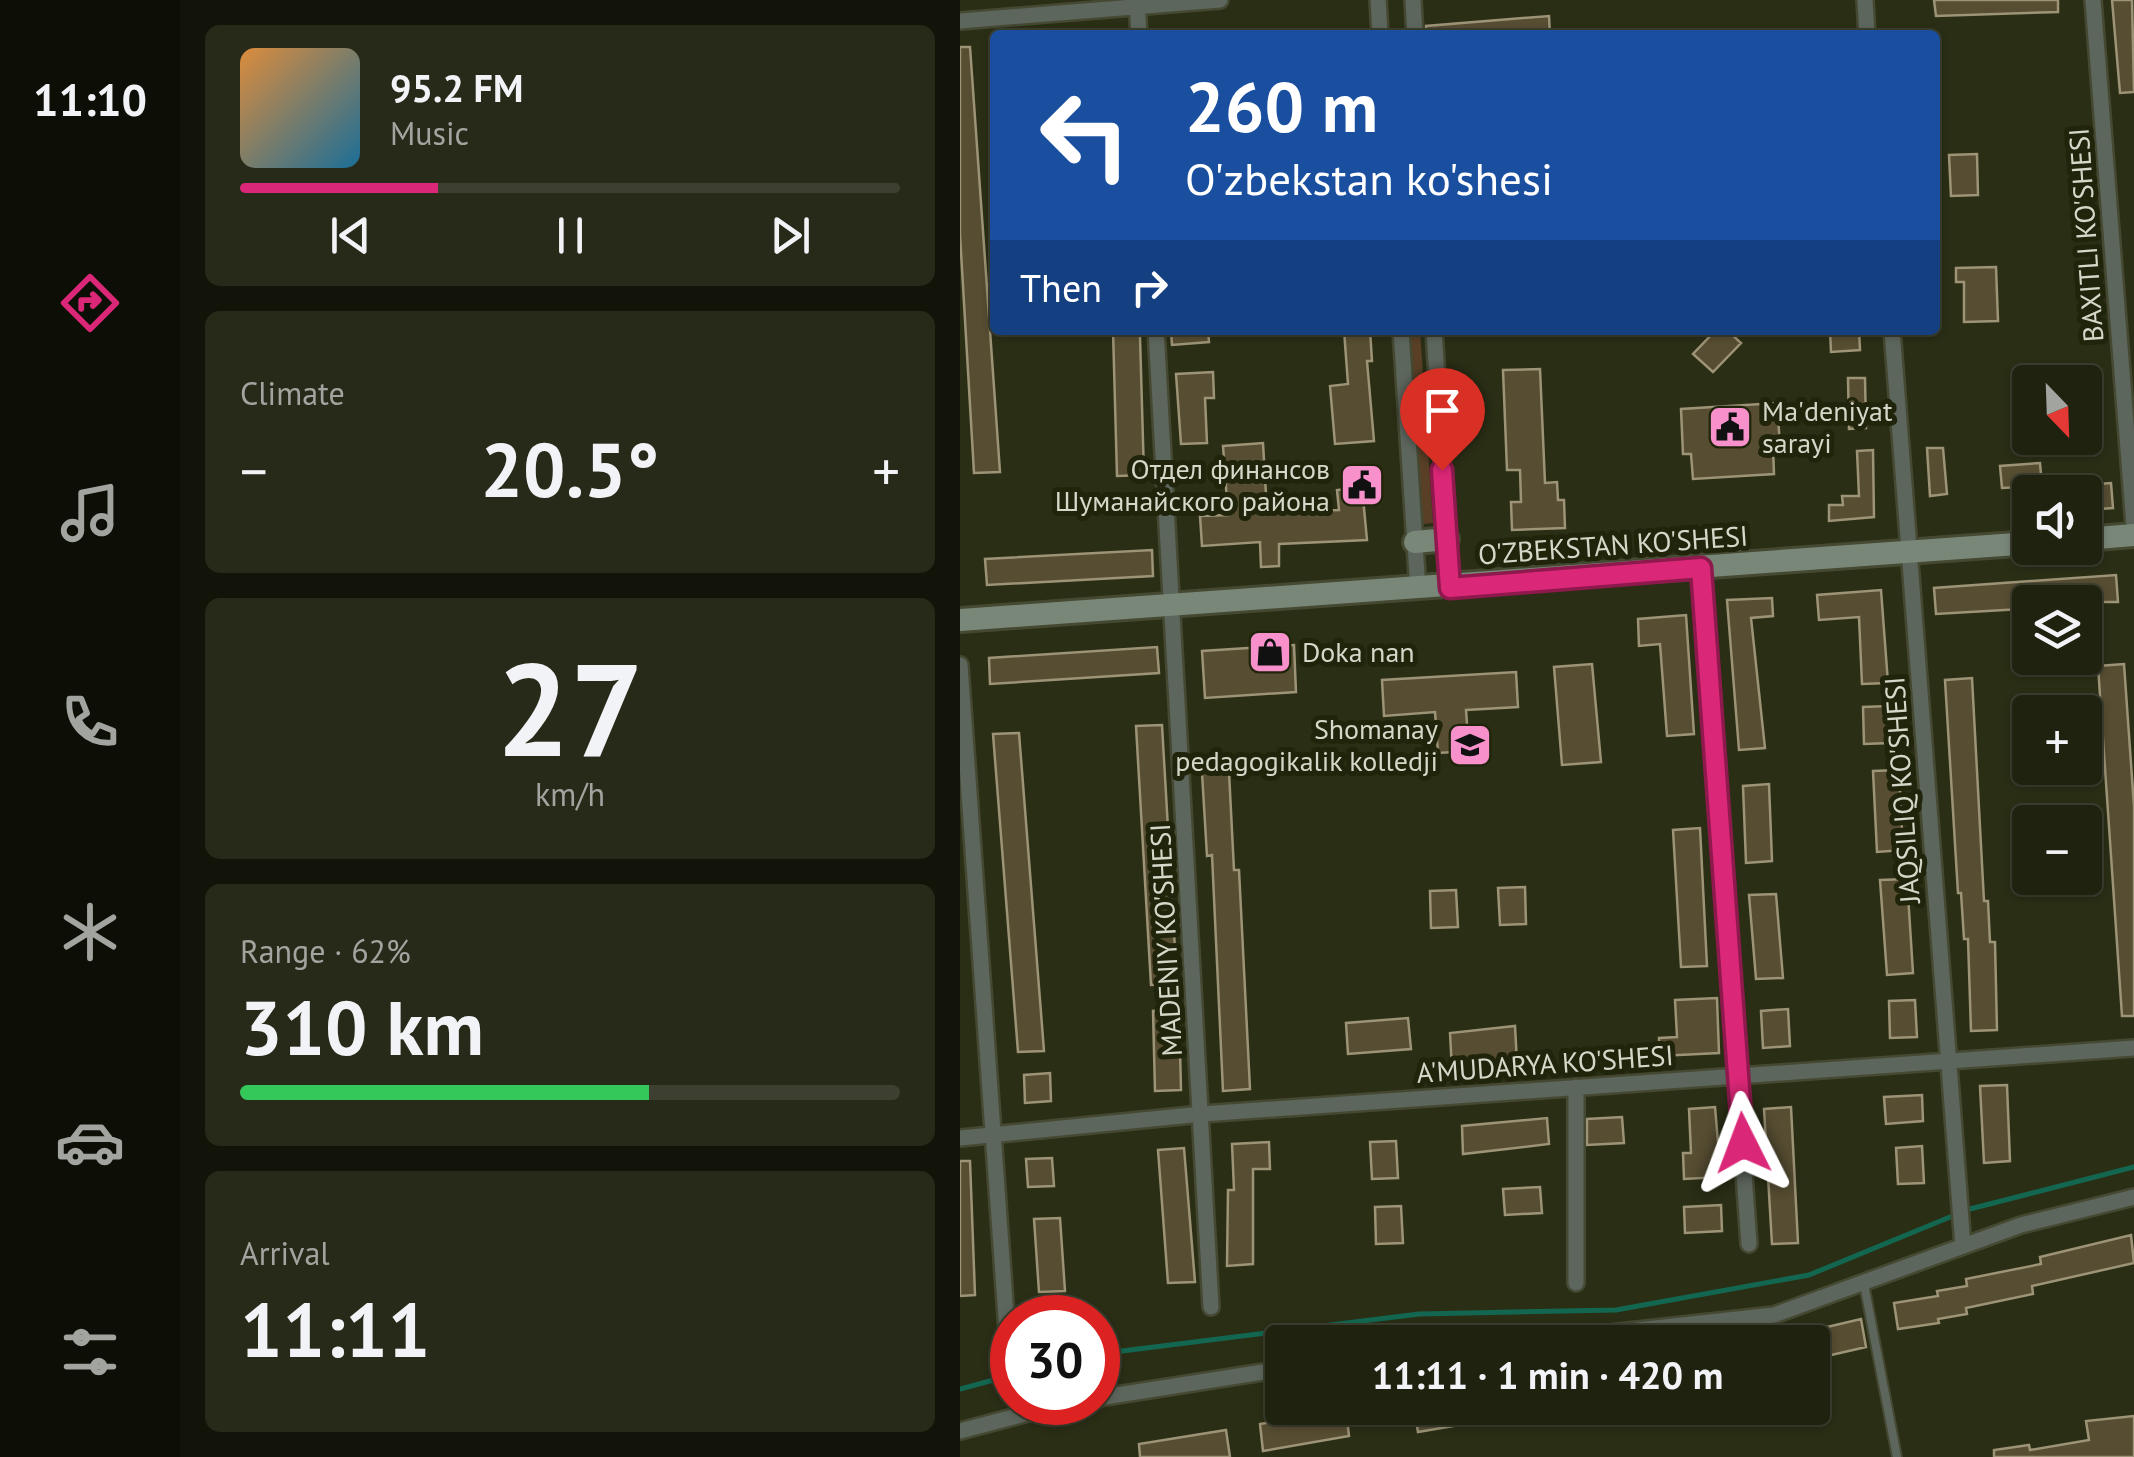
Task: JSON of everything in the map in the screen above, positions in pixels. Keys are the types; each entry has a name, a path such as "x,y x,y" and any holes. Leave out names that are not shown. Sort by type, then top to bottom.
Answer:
{"main road":[{"path":"2102,537 2134,535"},
{"path":"1415,542 1447,540"},
{"name":"O'ZBEKSTAN KO'SHESI","path":"960,620 1450,588 2012,544"}],"street":[{"path":"960,21 1220,0"},
{"path":"1378,0 1380,30"},
{"path":"1413,0 1416,30"},
{"path":"1865,0 1868,30"},
{"name":"BAXITLI KO'SHESI","path":"2093,0 2134,526"},
{"path":"1137,4 1139,30"},
{"name":"MADENIY KO'SHESI","path":"1156,335 1211,1307"},
{"path":"1401,335 1418,590"},
{"path":"1434,335 1450,588"},
{"name":"JAQSILIQ KO'SHESI","path":"1892,335 1962,1246"},
{"path":"1701,568 1749,1244"},
{"path":"960,665 1006,1295"},
{"name":"A'MUDARYA KO'SHESI","path":"960,1138 997,1138 1202,1114 2134,1048"},
{"path":"1576,1087 1576,1283"},
{"path":"1682,1325 1774,1315 2021,1225 2134,1197"},
{"path":"1120,1395 1265,1372"},
{"path":"960,1431 990,1423"}],"lane":[{"path":"1864,1284 1897,1457"}],"shaded area":[{"path":"1409,335 1420,335 1433,523 1423,524"}],"building":[{"path":"1934,0 2058,0 2058,12 1936,16"},
{"path":"2112,0 2132,0 2134,92 2120,93"},
{"path":"1549,16 1550,30 1426,30 1426,26"},
{"path":"960,47 970,47 1000,472 974,473 960,235"},
{"path":"1977,154 1978,195 1951,196 1949,155"},
{"path":"1996,267 1998,321 1964,322 1964,282 1956,282 1956,268"},
{"path":"1113,335 1139,335 1144,475 1117,476"},
{"path":"1171,335 1208,335 1209,342 1172,345"},
{"path":"1344,335 1370,335 1372,361 1367,361 1374,441 1335,444 1330,386 1348,384"},
{"path":"1711,335 1732,335 1741,343 1713,372 1693,354"},
{"path":"1830,335 1859,335 1860,350 1831,352"},
{"path":"1540,369 1545,483 1557,482 1558,500 1564,500 1565,528 1512,530 1511,502 1521,502 1520,470 1507,470 1503,370"},
{"path":"1213,372 1214,398 1205,398 1207,443 1181,444 1176,374"},
{"path":"1848,378 1865,378 1866,428 1849,429"},
{"name":"Ma'deniyat sarayi","path":"1777,403 1780,445 1773,446 1774,474 1693,479 1691,454 1683,454 1681,409"},
{"path":"1263,443 1267,512 1339,510 1337,490 1362,487 1367,540 1279,544 1279,566 1261,567 1260,542 1202,546 1200,516 1228,515 1223,446"},
{"path":"1927,448 1943,448 1947,494 1930,496"},
{"path":"1873,450 1874,517 1829,521 1829,505 1843,505 1842,496 1859,496 1857,451"},
{"path":"2040,463 2041,475 2012,475 2012,488 2002,488 2000,466"},
{"path":"2111,483 2113,508 2102,509 2102,484"},
{"path":"1152,550 1153,576 987,585 985,559"},
{"path":"2116,575 2118,602 2102,602 2102,585 2012,585 2012,610 1936,614 1934,588"},
{"path":"1881,590 1888,683 1862,684 1859,617 1819,620 1817,595"},
{"path":"1772,598 1773,616 1751,618 1765,748 1739,750 1727,600"},
{"path":"1686,615 1694,734 1667,736 1660,644 1639,646 1638,619"},
{"path":"1294,645 1296,692 1205,698 1202,651"},
{"path":"1157,647 1159,673 990,684 989,658"},
{"path":"1592,664 1601,762 1562,765 1554,667"},
{"path":"2124,664 2134,806 2134,1016 2122,1016 2099,675 2102,675 2102,666"},
{"path":"1516,672 1518,707 1466,710 1469,751 1438,753 1435,712 1384,716 1382,680"},
{"path":"1972,678 1984,901 1988,901 1990,942 1995,942 1997,1030 1971,1031 1968,939 1964,939 1958,893 1945,680"},
{"path":"1889,706 1891,743 1864,744 1863,707"},
{"path":"1162,725 1177,984 1151,985 1136,726"},
{"path":"1019,733 1044,1051 1018,1052 993,734"},
{"path":"1899,770 1903,850 1877,852 1873,771"},
{"path":"1229,772 1234,870 1239,870 1250,1089 1223,1091 1212,855 1207,856 1202,773"},
{"path":"1769,784 1772,861 1746,863 1743,786"},
{"path":"1700,828 1707,966 1681,967 1673,830"},
{"path":"1907,879 1913,973 1887,975 1880,880"},
{"path":"1525,887 1526,924 1500,925 1498,888"},
{"path":"1456,890 1458,927 1431,928 1430,891"},
{"path":"1776,894 1783,978 1756,979 1749,895"},
{"path":"1717,998 1719,1053 1659,1056 1659,1038 1677,1037 1675,1000"},
{"path":"1915,1000 1917,1037 1890,1038 1889,1001"},
{"path":"1179,1009 1181,1090 1155,1091 1153,1011"},
{"path":"1788,1009 1790,1046 1763,1048 1761,1011"},
{"path":"1408,1018 1411,1049 1348,1054 1346,1023"},
{"path":"1515,1026 1517,1063 1452,1070 1450,1033"},
{"path":"1050,1073 1051,1101 1025,1103 1024,1075"},
{"path":"2007,1085 2010,1161 1984,1163 1980,1086"},
{"path":"1922,1095 1923,1121 1886,1124 1884,1097"},
{"path":"1715,1107 1721,1177 1684,1179 1683,1153 1691,1153 1689,1109"},
{"path":"1791,1107 1798,1243 1772,1244 1764,1109"},
{"path":"1622,1117 1624,1143 1587,1145 1587,1119"},
{"path":"1547,1118 1549,1144 1463,1154 1462,1126"},
{"path":"1396,1141 1398,1178 1372,1179 1370,1142"},
{"path":"1269,1142 1270,1169 1253,1169 1253,1264 1227,1266 1228,1190 1234,1190 1232,1144"},
{"path":"1922,1146 1924,1183 1898,1184 1896,1148"},
{"path":"1184,1148 1195,1282 1168,1283 1158,1150"},
{"path":"1052,1158 1054,1186 1028,1187 1026,1159"},
{"path":"960,1161 970,1161 975,1295 960,1296"},
{"path":"1540,1187 1542,1213 1505,1215 1503,1189"},
{"path":"1721,1205 1722,1231 1685,1233 1684,1207"},
{"path":"1401,1206 1403,1243 1376,1244 1375,1207"},
{"path":"1060,1218 1065,1291 1039,1292 1034,1219"},
{"path":"2131,1235 2134,1263 2032,1286 2033,1294 1966,1308 1967,1314 1938,1319 1939,1323 1898,1329 1894,1303 1938,1296 1937,1291 1967,1286 1966,1279 2041,1264 2040,1257"},
{"path":"1861,1319 1866,1347 1830,1355 1830,1326"},
{"path":"2134,1416 2134,1457 1994,1457 1994,1450 2029,1445 2030,1450 2089,1440 2086,1421"},
{"path":"1260,1424 1348,1425 1349,1436 1263,1451"},
{"path":"1417,1425 1459,1425 1418,1432"},
{"path":"1226,1430 1230,1457 1140,1457 1139,1444"}],"waterway":[{"path":"1966,1210 2134,1167"},
{"path":"1120,1351 1419,1314 1616,1310 1809,1275 1950,1217"},
{"path":"960,1389 990,1381"}],"place":[{"name":"Ma'deniyat sarayi","path":"1730,427"},
{"name":"Отдел финансов Шуманайского района","path":"1362,485"},
{"name":"Doka nan","path":"1270,652"},
{"name":"Shomanay pedagogikalik kolledji","path":"1470,745"}],"route":[{"path":"1442,470 1450,588 1701,568 1743,1143"}]}
